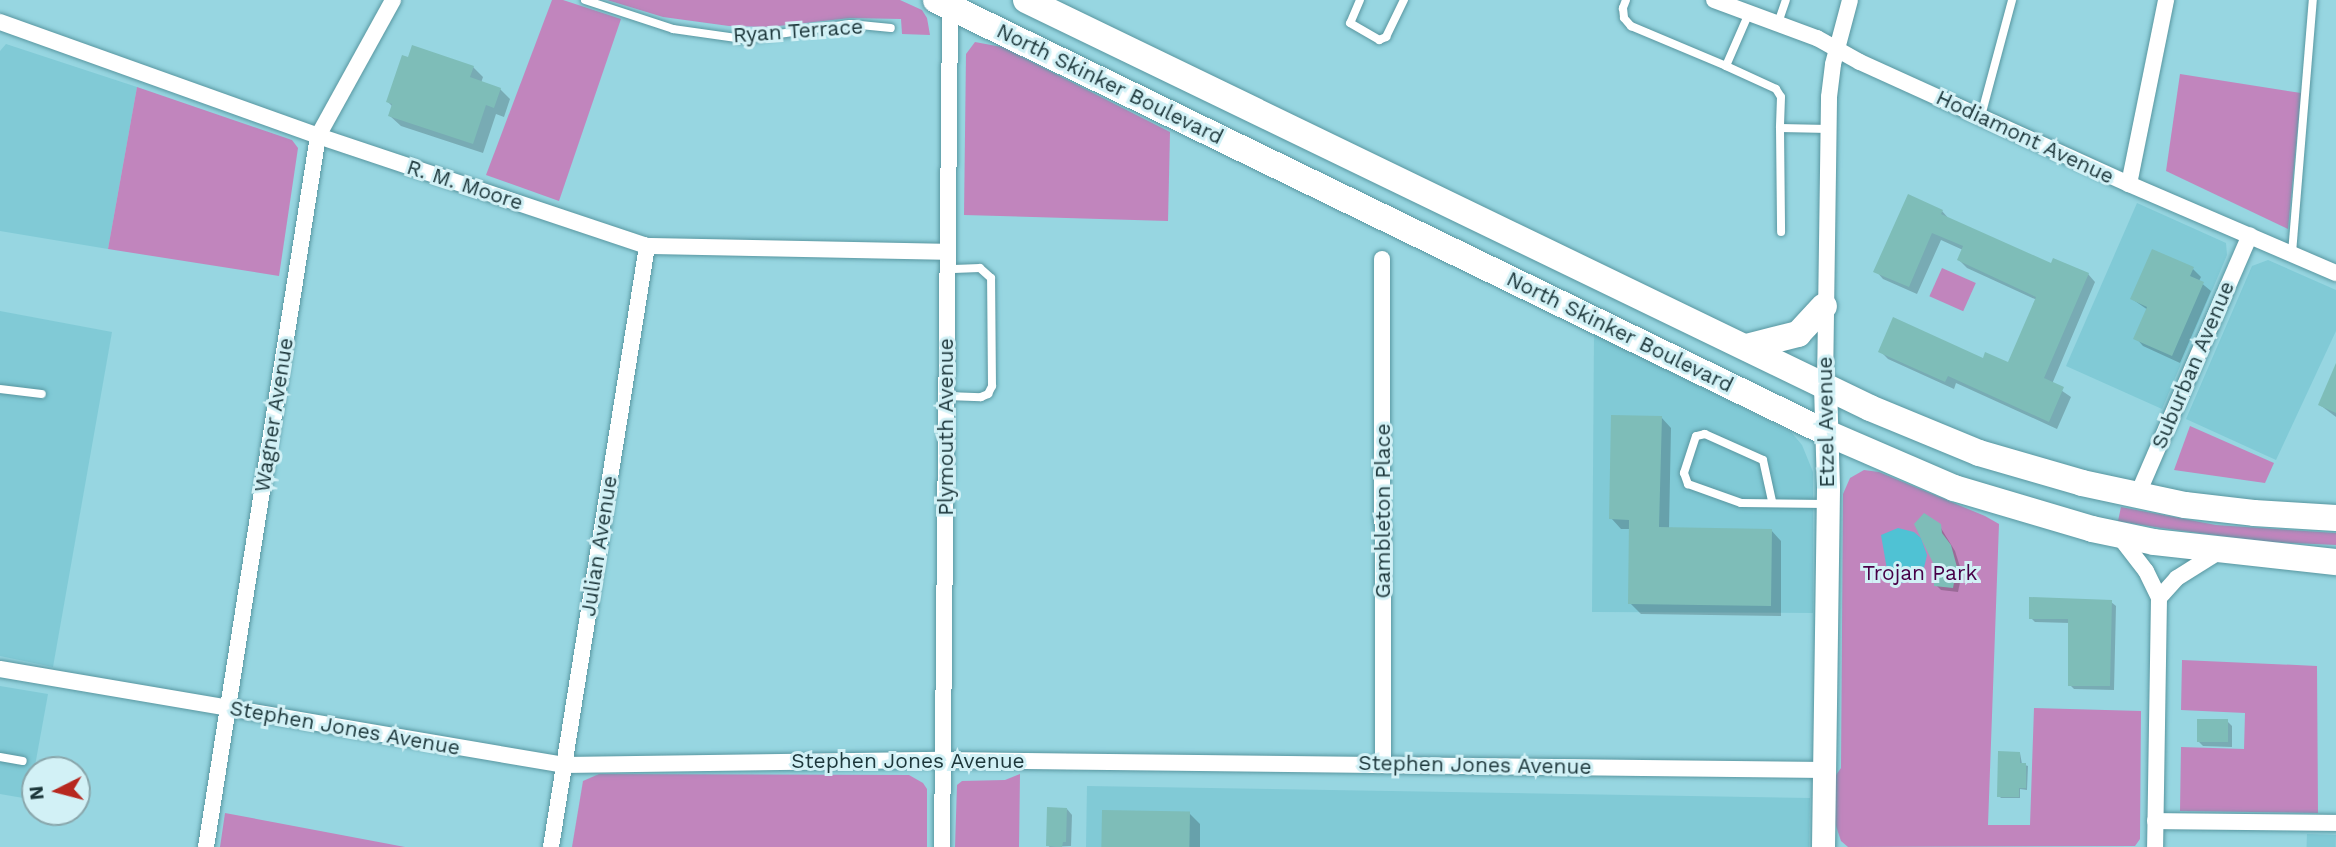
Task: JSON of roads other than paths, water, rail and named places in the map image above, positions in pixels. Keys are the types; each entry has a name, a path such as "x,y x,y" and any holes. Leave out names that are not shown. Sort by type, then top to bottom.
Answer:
{"main road":[{"name":"North Skinker Boulevard","path":"1026,0 1825,386 1979,453 2030,470 2137,496 2254,513 2336,518"},
{"name":"North Skinker Boulevard","path":"943,3 1827,433 1954,488 2016,508 2116,534 2221,550 2336,562"},
{"path":"1746,347 1798,334 1824,306"}],"street":[{"name":"Wagner Avenue","path":"206,847 318,136 393,0"},
{"name":"Hodiamont Avenue","path":"1714,0 1807,33 1860,62 2129,184 2336,273"},
{"name":"Etzel Avenue","path":"1823,847 1828,504 1824,306 1829,129 1837,49 1850,0"},
{"path":"2129,184 2166,0"},
{"name":"Plymouth Avenue","path":"942,847 947,396 943,3"},
{"name":"R. M. Moore","path":"0,22 318,136 647,246 947,253"},
{"name":"Suburban Avenue","path":"2137,496 2250,235"},
{"name":"Julian Avenue","path":"551,847 647,246"},
{"name":"Gambleton Place","path":"1382,259 1383,763"},
{"path":"2116,534 2146,571 2159,598 2155,847"},
{"path":"2159,598 2177,578 2221,550"},
{"name":"Stephen Jones Avenue","path":"0,669 564,765 943,760 1825,770"},
{"path":"2155,821 2336,823"}],"lane":[{"name":"Ryan Terrace","path":"585,0 673,29 743,39 850,24 891,28"},
{"path":"1360,0 1350,23 1379,40 1386,37 1404,0"},
{"path":"1626,0 1624,18 1631,26 1776,89 1781,97 1781,232"},
{"path":"1777,23 1786,0"},
{"path":"1982,116 2012,0"},
{"path":"2292,253 2314,0"},
{"path":"1726,66 1749,13"},
{"path":"1780,128 1829,129"},
{"path":"947,269 980,268 991,278 992,386 988,394 981,397 947,396"},
{"path":"0,389 42,394"},
{"path":"1772,501 1763,460 1705,434 1696,436 1684,473 1688,484 1741,503 1772,501 1828,504"},
{"path":"0,757 21,761"}],"park label":[{"name":"Trojan Park","path":"1920,573"}]}
